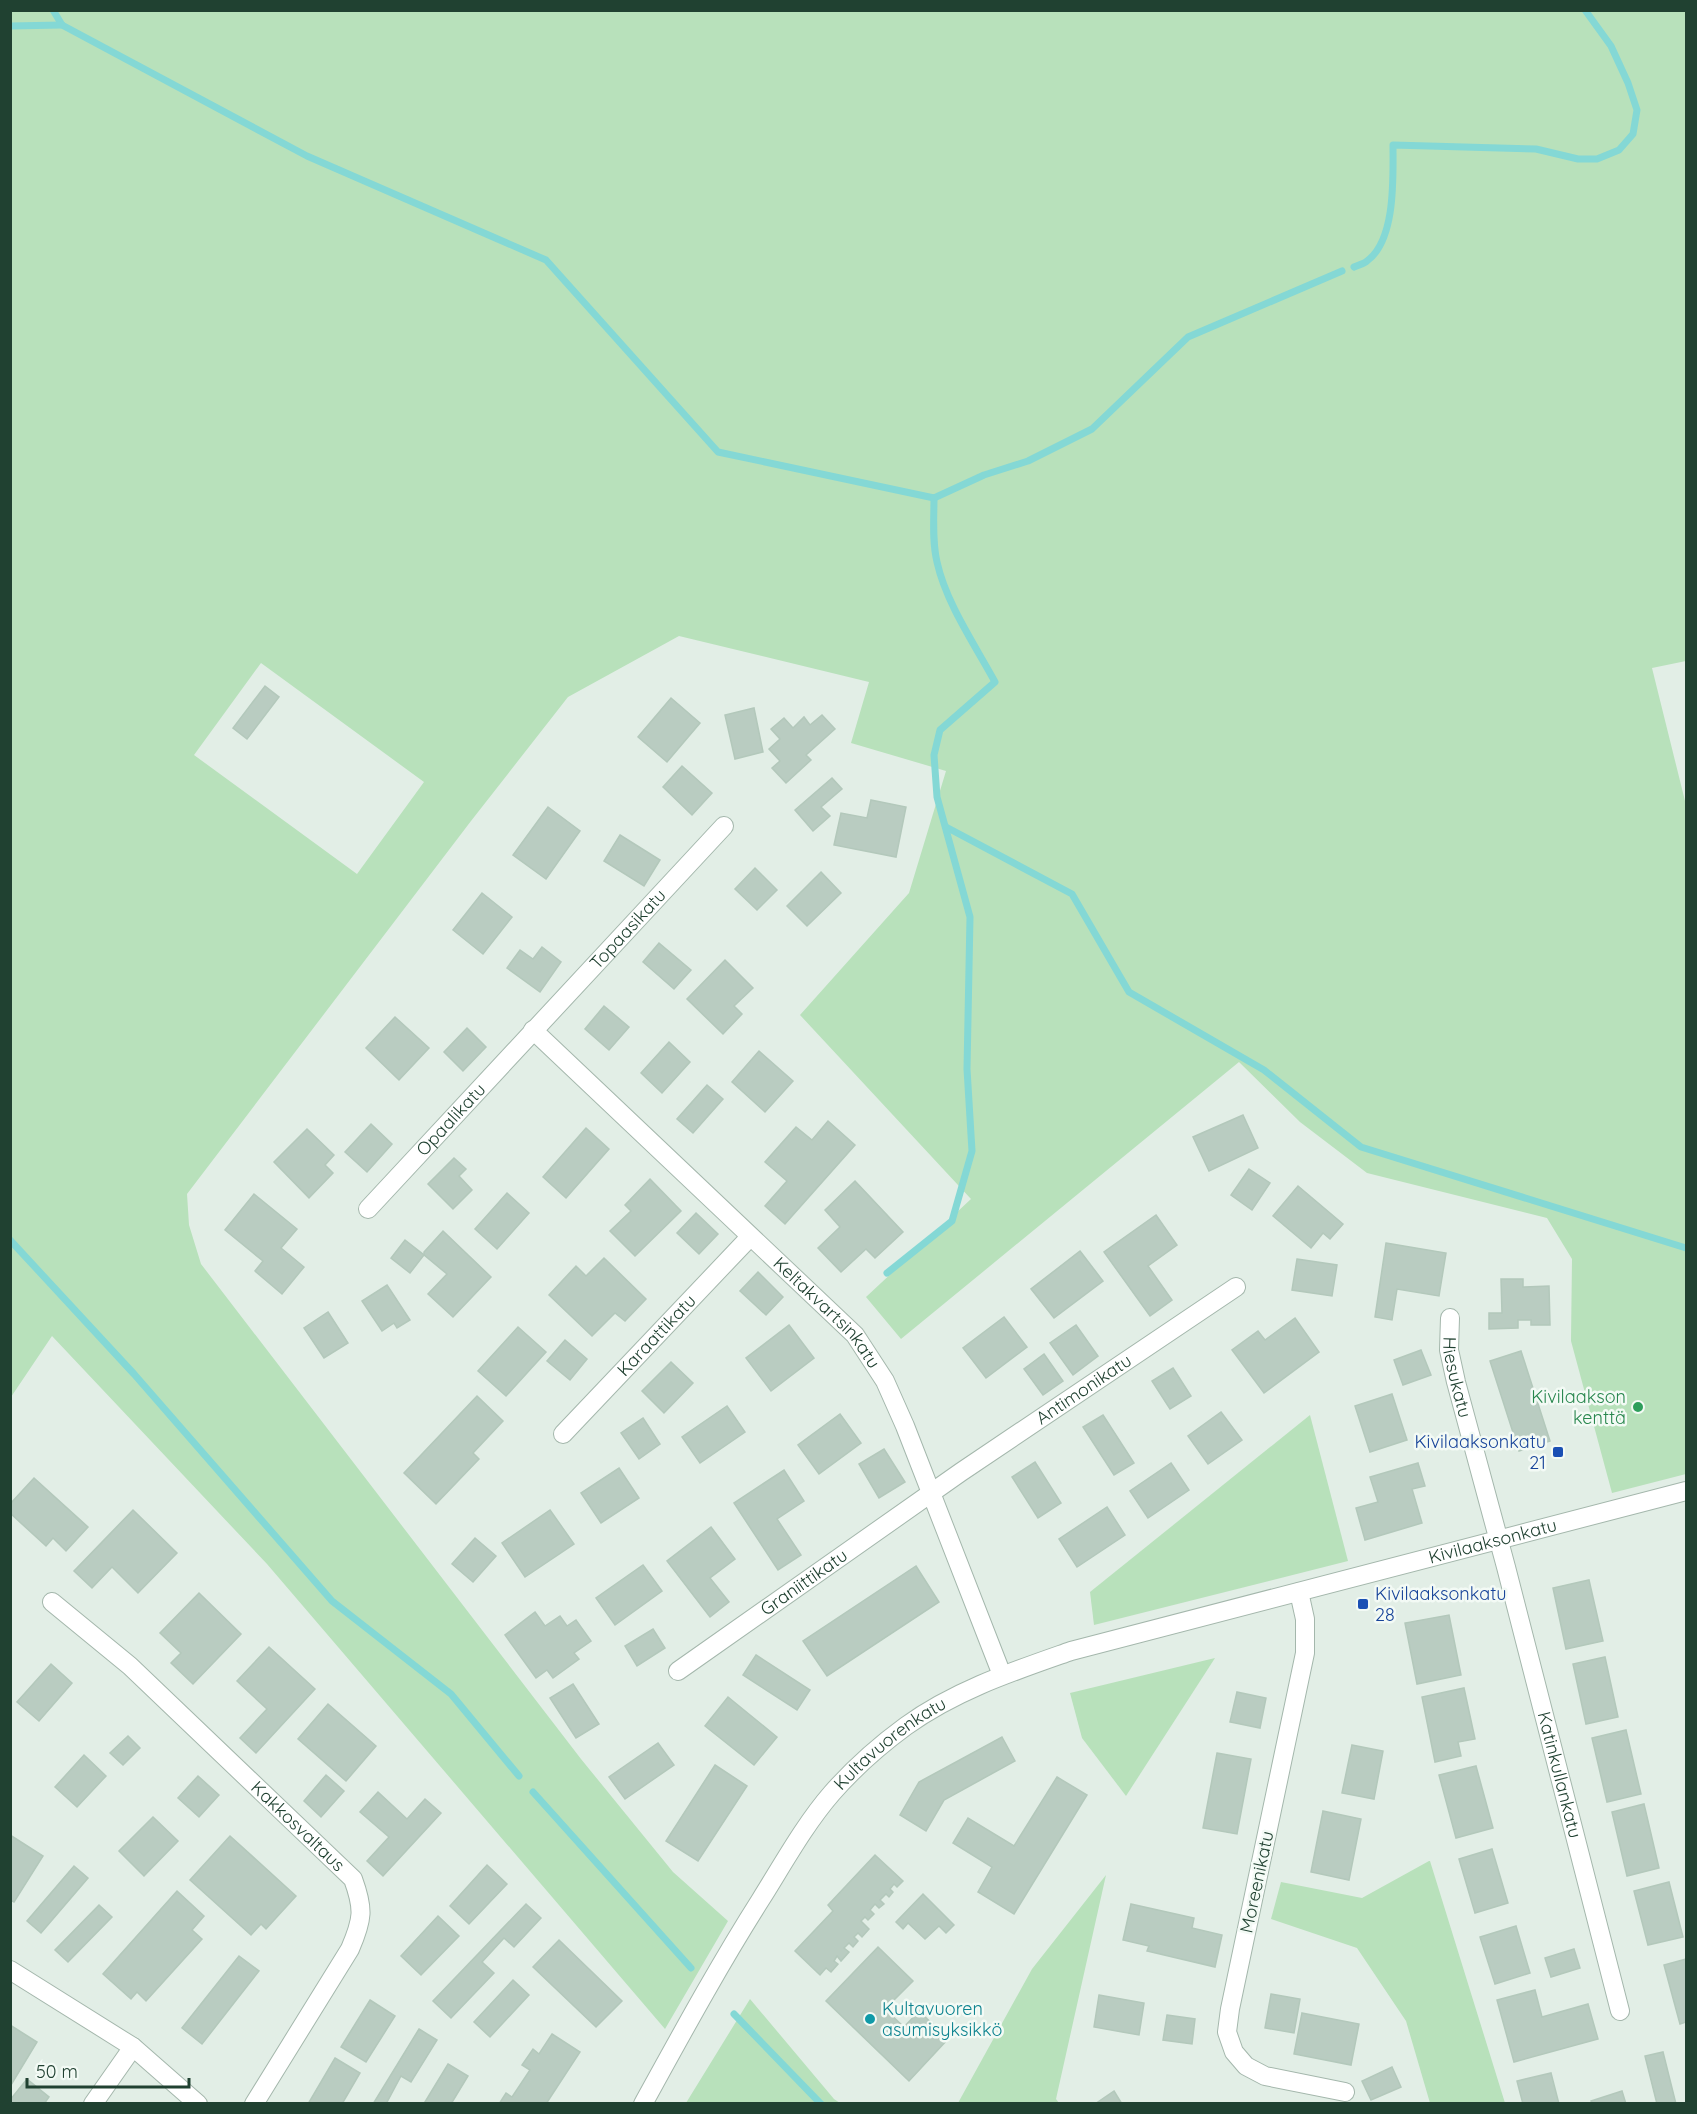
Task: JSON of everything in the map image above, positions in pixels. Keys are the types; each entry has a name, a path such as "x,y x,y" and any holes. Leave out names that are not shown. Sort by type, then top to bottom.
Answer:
{"street":[{"name":"Topaasikatu","path":"533,1030 724,826"},
{"name":"Opaalikatu","path":"368,1209 533,1030"},
{"name":"Keltakvartsinkatu","path":"533,1030 855,1335 885,1381 905,1426 1002,1675"},
{"name":"Karaattikatu","path":"563,1434 750,1236"},
{"name":"Antimonikatu","path":"931,1493 1236,1287"},
{"name":"Hiesukatu","path":"1450,1318 1449,1350 1455,1382 1499,1540"},
{"name":"Kivilaaksonkatu","path":"1299,1592 1686,1491"},
{"name":"Graniittikatu","path":"678,1671 931,1493"},
{"name":"Katinkullankatu","path":"1499,1540 1620,2011"},
{"name":"Kultavuorenkatu","path":"643,2103 729,1949 793,1847 831,1794 869,1756 908,1725 964,1692 1002,1675 1071,1651 1299,1592"},
{"name":"Moreenikatu","path":"1299,1592 1305,1620 1305,1653 1227,2032 1234,2052 1246,2066 1265,2076 1345,2092"},
{"name":"Kakkosvaltaus","path":"52,1602 130,1666 353,1879 361,1901 361,1909 360,1925 350,1949 254,2103"},
{"path":"10,1970 133,2047 198,2103"},
{"path":"93,2103 133,2047"}],"green space":[{"path":"11,10 1686,11 1686,661 1652,668 1686,805 1686,1474 1612,1493 1571,1341 1572,1259 1547,1218 1367,1173 1300,1122 1239,1062 901,1339 866,1297 971,1199 800,1015 909,893 946,771 851,743 869,682 679,636 568,697 187,1194 189,1225 201,1264 581,1759 673,1872 728,1921 665,2029 267,1564 52,1336 11,1397","holes":["261,663 424,782 357,874 194,755"]},
{"path":"1310,1415 1348,1561 1094,1625 1090,1592"},
{"path":"1215,1658 1126,1796 1082,1738 1070,1693"},
{"path":"1429,1861 1505,2103 1430,2103 1406,2021 1357,1948 1271,1919 1281,1882 1362,1898"},
{"path":"1106,1875 1056,2099 1059,2103 958,2103 1032,1969"},
{"path":"750,1999 834,2099 840,2103 686,2103"}],"building":[{"path":"265,686 279,697 247,739 233,728"},
{"path":"671,698 700,723 667,762 638,737"},
{"path":"754,708 763,752 735,759 725,715"},
{"path":"822,715 835,729 806,755 811,760 786,783 772,768 780,761 769,749 780,739 771,729 784,718 793,728 804,717 810,725"},
{"path":"682,766 712,793 692,815 663,787"},
{"path":"832,778 842,789 821,807 830,816 813,831 795,810"},
{"path":"871,800 906,807 896,857 834,845 841,813 867,818"},
{"path":"548,807 580,831 546,879 513,855"},
{"path":"620,835 660,860 644,886 604,861"},
{"path":"755,868 777,890 757,910 735,889"},
{"path":"821,872 841,893 807,926 787,906"},
{"path":"482,893 512,917 483,954 453,930"},
{"path":"659,943 691,970 674,989 643,962"},
{"path":"542,947 561,962 540,992 507,968 520,950 533,959"},
{"path":"725,960 753,988 734,1006 742,1014 723,1034 687,999"},
{"path":"604,1006 629,1027 609,1050 585,1029"},
{"path":"395,1017 429,1048 399,1080 366,1048"},
{"path":"467,1028 486,1047 463,1071 444,1052"},
{"path":"669,1042 690,1062 662,1093 641,1073"},
{"path":"759,1051 793,1081 765,1112 732,1082"},
{"path":"707,1085 723,1099 693,1133 677,1119"},
{"path":"1243,1115 1258,1148 1209,1171 1193,1137"},
{"path":"828,1121 855,1145 785,1224 765,1206 787,1181 765,1162 796,1127 812,1140"},
{"path":"371,1124 392,1144 367,1172 345,1152"},
{"path":"586,1128 609,1149 566,1198 543,1177"},
{"path":"307,1129 334,1155 325,1165 333,1173 309,1198 274,1162"},
{"path":"454,1158 466,1169 459,1176 472,1190 453,1209 428,1184"},
{"path":"1249,1169 1270,1183 1252,1210 1231,1195"},
{"path":"650,1179 681,1211 635,1256 610,1231 631,1211 625,1205"},
{"path":"855,1181 903,1232 875,1258 866,1249 841,1272 818,1248 840,1227 825,1210"},
{"path":"1298,1186 1343,1224 1330,1239 1323,1233 1311,1248 1273,1216"},
{"path":"507,1193 529,1213 497,1249 475,1229"},
{"path":"254,1194 297,1229 281,1248 304,1267 282,1294 255,1271 263,1261 225,1230"},
{"path":"696,1213 718,1234 699,1254 677,1233"},
{"path":"1156,1215 1177,1245 1148,1266 1172,1300 1150,1316 1104,1252"},
{"path":"443,1231 491,1277 453,1317 428,1294 447,1274 424,1255 424,1252"},
{"path":"405,1240 424,1255 410,1273 391,1258"},
{"path":"1386,1243 1446,1253 1439,1296 1397,1289 1392,1320 1375,1317"},
{"path":"1080,1251 1103,1281 1054,1318 1031,1289"},
{"path":"604,1258 646,1299 625,1321 615,1313 592,1336 549,1295 576,1266 586,1276"},
{"path":"1297,1259 1337,1265 1332,1296 1292,1290"},
{"path":"758,1272 783,1297 766,1315 740,1291"},
{"path":"1501,1279 1523,1279 1523,1287 1549,1286 1550,1325 1531,1325 1531,1320 1518,1320 1518,1328 1489,1329 1489,1313 1502,1313"},
{"path":"387,1285 410,1320 397,1328 394,1323 382,1331 362,1301"},
{"path":"328,1312 348,1343 324,1358 304,1328"},
{"path":"1004,1317 1027,1347 986,1378 963,1348"},
{"path":"1295,1318 1319,1352 1264,1393 1232,1350 1258,1331 1265,1340"},
{"path":"789,1325 814,1358 771,1391 746,1358"},
{"path":"1076,1325 1098,1356 1073,1375 1050,1343"},
{"path":"518,1327 546,1352 506,1396 478,1371"},
{"path":"565,1340 587,1359 570,1380 547,1361"},
{"path":"1421,1350 1431,1375 1403,1385 1394,1360"},
{"path":"1521,1351 1550,1441 1519,1451 1490,1361"},
{"path":"1044,1354 1063,1381 1043,1395 1024,1369"},
{"path":"671,1362 693,1383 664,1413 642,1391"},
{"path":"1173,1368 1191,1396 1170,1409 1152,1381"},
{"path":"1392,1394 1407,1440 1370,1452 1355,1406"},
{"path":"477,1396 503,1421 473,1453 479,1459 436,1504 404,1473"},
{"path":"727,1406 745,1432 700,1463 682,1437"},
{"path":"1221,1412 1242,1440 1208,1464 1188,1436"},
{"path":"840,1414 861,1443 819,1474 798,1445"},
{"path":"1103,1415 1134,1463 1114,1475 1083,1427"},
{"path":"643,1418 660,1444 639,1459 621,1433"},
{"path":"884,1449 905,1482 879,1498 859,1464"},
{"path":"1035,1462 1061,1503 1038,1518 1012,1477"},
{"path":"1171,1463 1189,1490 1148,1518 1130,1491"},
{"path":"1418,1463 1425,1486 1412,1489 1422,1523 1365,1540 1356,1508 1378,1502 1370,1477"},
{"path":"619,1468 639,1498 601,1523 581,1493"},
{"path":"784,1470 804,1501 777,1519 801,1555 778,1570 734,1503"},
{"path":"34,1478 88,1527 66,1551 53,1538 46,1546 10,1513 10,1504"},
{"path":"1107,1507 1125,1535 1077,1567 1059,1539"},
{"path":"133,1510 177,1553 138,1593 112,1567 92,1588 74,1571"},
{"path":"550,1510 574,1544 525,1577 502,1543"},
{"path":"711,1527 735,1559 710,1578 729,1602 710,1617 667,1561"},
{"path":"475,1538 496,1556 473,1582 452,1564"},
{"path":"643,1565 662,1591 615,1625 596,1598"},
{"path":"916,1566 939,1602 827,1676 803,1641"},
{"path":"1589,1580 1603,1641 1566,1649 1553,1588"},
{"path":"199,1593 241,1634 193,1684 171,1663 181,1653 160,1633"},
{"path":"535,1612 545,1626 560,1616 567,1626 576,1620 591,1641 574,1653 579,1659 553,1678 547,1670 536,1678 505,1635"},
{"path":"1449,1615 1461,1675 1417,1684 1405,1623"},
{"path":"653,1629 665,1648 637,1666 625,1646"},
{"path":"269,1647 315,1689 256,1753 240,1738 267,1709 237,1681"},
{"path":"756,1655 810,1690 797,1710 743,1675"},
{"path":"1605,1657 1618,1717 1586,1724 1573,1664"},
{"path":"51,1664 72,1683 39,1721 17,1702"},
{"path":"573,1684 599,1724 576,1738 550,1698"},
{"path":"1464,1688 1475,1739 1458,1742 1461,1756 1435,1762 1422,1697"},
{"path":"1237,1692 1266,1698 1260,1728 1230,1722"},
{"path":"728,1697 777,1737 754,1765 705,1726"},
{"path":"328,1704 376,1746 346,1781 298,1739"},
{"path":"1626,1730 1641,1794 1607,1802 1592,1738"},
{"path":"128,1736 140,1748 123,1765 110,1753"},
{"path":"1002,1737 1015,1761 944,1800 926,1831 900,1815 919,1782"},
{"path":"658,1743 674,1765 625,1799 609,1777"},
{"path":"1352,1745 1383,1751 1374,1799 1342,1793"},
{"path":"1217,1753 1251,1759 1237,1834 1203,1828"},
{"path":"84,1755 106,1776 77,1807 55,1787"},
{"path":"715,1765 747,1786 698,1861 666,1841"},
{"path":"1476,1766 1493,1828 1456,1838 1439,1775"},
{"path":"326,1775 344,1791 321,1817 304,1801"},
{"path":"198,1776 219,1795 199,1817 178,1798"},
{"path":"1057,1777 1087,1795 1014,1914 978,1892 992,1867 953,1843 968,1818 1014,1846"},
{"path":"378,1792 407,1819 425,1799 441,1813 383,1876 367,1861 389,1837 360,1812"},
{"path":"1644,1804 1659,1868 1627,1876 1612,1812"},
{"path":"1323,1811 1361,1819 1349,1880 1311,1872"},
{"path":"153,1817 178,1841 144,1876 119,1851"},
{"path":"10,1835 43,1856 14,1902 10,1900"},
{"path":"230,1836 296,1896 266,1929 261,1924 251,1935 190,1880"},
{"path":"1492,1849 1508,1903 1475,1913 1459,1859"},
{"path":"875,1855 903,1881 897,1887 894,1884 890,1889 893,1892 889,1897 886,1894 880,1900 884,1904 879,1908 875,1904 870,1910 874,1914 868,1920 865,1917 861,1921 869,1929 862,1937 858,1933 854,1937 858,1941 853,1947 849,1943 844,1948 849,1952 841,1961 837,1956 834,1961 838,1964 831,1972 826,1968 820,1975 795,1951 833,1911 828,1905"},
{"path":"487,1865 507,1884 469,1924 450,1906"},
{"path":"74,1866 88,1878 41,1933 27,1921"},
{"path":"1669,1882 1683,1937 1648,1945 1634,1891"},
{"path":"177,1891 204,1916 192,1930 202,1939 146,2001 137,1992 131,1999 103,1974"},
{"path":"923,1894 954,1925 946,1933 939,1926 925,1939 908,1923 903,1929 896,1922"},
{"path":"526,1904 541,1918 514,1947 504,1938 482,1962 494,1973 451,2018 433,2001"},
{"path":"1131,1904 1194,1918 1192,1928 1222,1935 1215,1967 1147,1951 1149,1946 1123,1940"},
{"path":"99,1905 112,1917 68,1962 55,1950"},
{"path":"438,1916 459,1936 421,1975 401,1956"},
{"path":"1516,1926 1530,1973 1495,1984 1480,1937"},
{"path":"559,1940 622,2001 596,2027 533,1967"},
{"name":"Kultavuoren asumisyksikkö","path":"878,1947 913,1981 885,2009 904,2027 919,2011 948,2039 909,2081 826,2001"},
{"path":"1574,1949 1580,1968 1551,1977 1545,1958"},
{"path":"239,1956 259,1971 202,2044 182,2028"},
{"path":"1686,1959 1686,2022 1680,2024 1664,1965"},
{"path":"513,1980 529,1995 490,2037 474,2022"},
{"path":"1535,1990 1542,2017 1588,2004 1598,2039 1514,2062 1497,2000"},
{"path":"1271,1994 1300,1999 1294,2033 1265,2028"},
{"path":"1099,1995 1144,2003 1139,2035 1094,2027"},
{"path":"370,2000 395,2016 366,2062 341,2047"},
{"path":"1302,2013 1359,2024 1351,2065 1294,2054"},
{"path":"1167,2015 1195,2019 1192,2044 1163,2040"},
{"path":"10,2025 37,2042 11,2085 10,2085"},
{"path":"419,2029 437,2040 411,2082 401,2076 386,2104 373,2104"},
{"path":"552,2034 580,2052 546,2104 499,2104 506,2093 512,2097 530,2070 522,2065 533,2049 539,2054"},
{"path":"1663,2052 1676,2104 1657,2104 1645,2056"},
{"path":"335,2058 360,2073 342,2104 308,2104"},
{"path":"448,2064 468,2076 451,2104 427,2104 425,2102"},
{"path":"1392,2067 1401,2087 1371,2100 1362,2081"},
{"path":"1551,2073 1559,2104 1523,2104 1517,2081"},
{"path":"27,2079 49,2097 44,2104 10,2104 10,2100"},
{"path":"1114,2091 1122,2104 1095,2104"},
{"path":"1622,2091 1626,2104 1592,2104 1591,2101"}],"waterway":[{"path":"53,10 62,25 307,156 546,260 718,452 934,498 984,475 1028,461 1092,429 1188,337 1342,271"},
{"path":"1354,267 1363,264 1376,251 1388,224 1391,207 1393,145 1536,149 1578,159 1597,159 1619,150 1633,134 1637,110 1628,83 1611,46 1585,10"},
{"path":"10,26 62,25"},
{"path":"887,1273 952,1221 972,1151 967,1069 970,917 937,797 934,755 940,730 995,682 962,624 941,577 934,546 934,498"},
{"path":"946,827 1072,894 1129,992 1264,1070 1361,1147 1686,1248"},
{"path":"10,1240 134,1374 332,1601 451,1694 519,1776"},
{"path":"533,1792 691,1968"},
{"path":"734,2014 821,2104"}],"place":[{"name":"Kivilaakson kenttä","path":"1638,1407"},
{"name":"Kivilaaksonkatu 21","path":"1558,1452"},
{"name":"Kivilaaksonkatu 28","path":"1363,1604"},
{"name":"Kultavuoren asumisyksikkö","path":"870,2019"}]}
